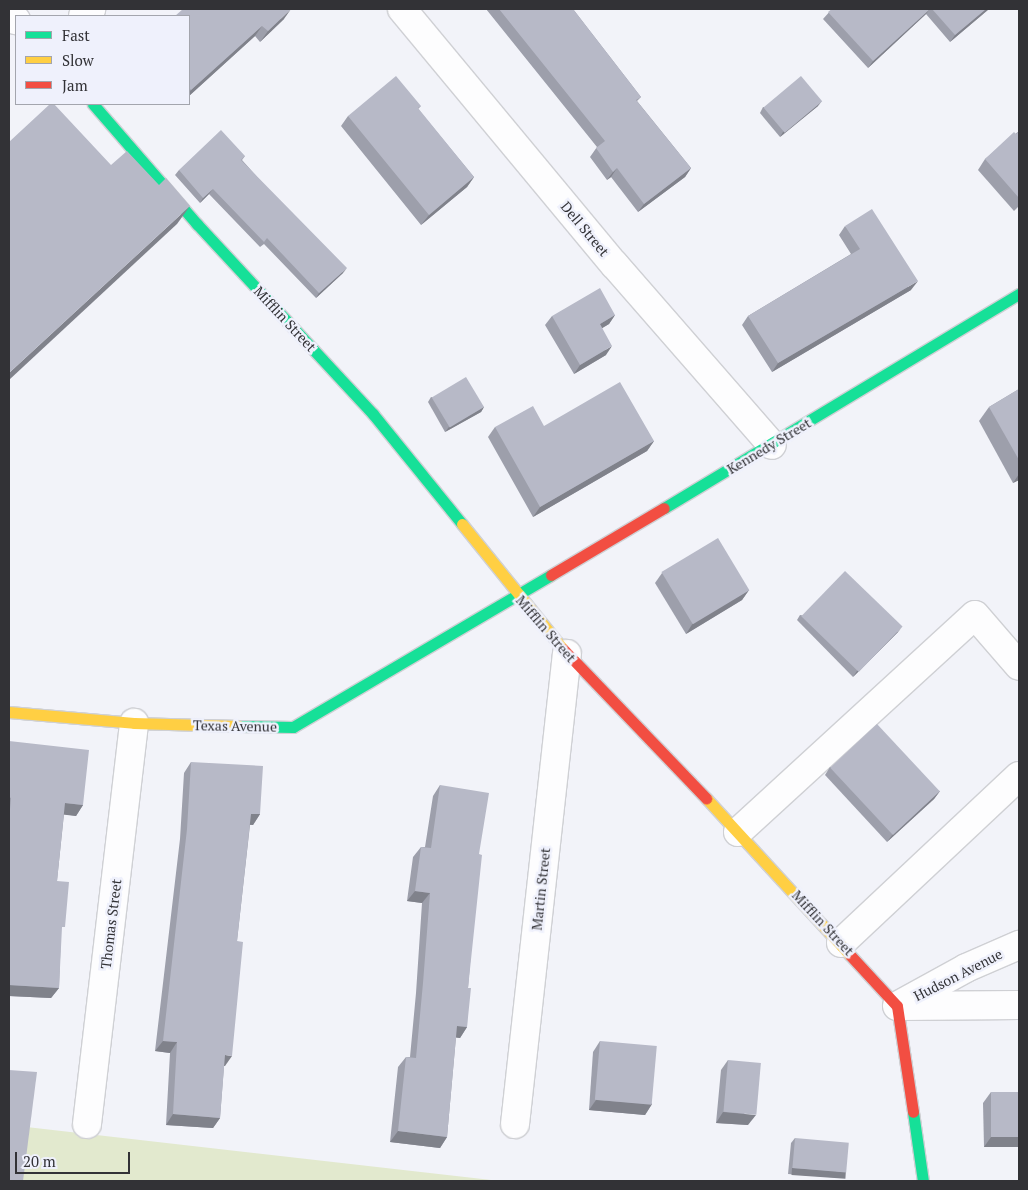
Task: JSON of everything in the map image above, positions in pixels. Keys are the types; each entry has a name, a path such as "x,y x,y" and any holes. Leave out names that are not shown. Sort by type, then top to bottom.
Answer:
{"street":[{"name":"Dell Street","path":"402,9 614,264 772,445"},
{"name":"Mifflin Street","path":"95,105 197,224 373,414 516,595 567,654 738,832 842,943 897,1006"},
{"name":"Kennedy Street","path":"516,595 772,445 1019,294"},
{"name":"Texas Avenue","path":"9,712 134,723 293,727 516,595"},
{"path":"738,832 975,615 1019,666"},
{"name":"Martin Street","path":"515,1124 567,654"},
{"name":"Thomas Street","path":"88,1124 134,723"},
{"path":"842,943 1019,776"},
{"name":"Hudson Avenue","path":"897,1006 966,968 1019,945"},
{"path":"923,1181 897,1006 1019,1005"}],"green space":[{"path":"9,1125 500,1181 9,1181"}],"building":[{"path":"183,9 291,9 268,31 262,26 191,90 190,15 176,15"},
{"path":"499,9 573,9 641,97 636,100 691,168 644,204 617,168 613,172 596,148 605,141"},
{"path":"832,9 930,9 873,61 828,12"},
{"path":"932,9 986,9 955,35"},
{"path":"396,76 421,106 418,108 474,177 429,215 348,116"},
{"path":"801,76 822,101 785,133 763,107"},
{"path":"49,105 55,105 111,165 127,151 159,185 166,178 190,206 9,373 9,142"},
{"path":"221,130 245,156 241,160 347,268 319,293 267,238 264,242 213,189 203,198 179,170"},
{"path":"1019,131 1019,198 985,159 1014,132 1016,134"},
{"path":"872,209 918,281 778,363 748,316 860,249 845,226"},
{"path":"600,288 615,315 600,324 612,346 580,365 552,316"},
{"path":"466,377 484,407 450,428 432,398"},
{"path":"620,382 654,441 540,507 495,427 533,406 544,426"},
{"path":"1019,389 1019,460 989,407"},
{"path":"718,538 749,590 693,624 661,572"},
{"path":"845,571 903,627 859,672 801,616"},
{"path":"877,724 940,791 893,835 830,768"},
{"path":"9,741 89,750 83,805 65,803 57,881 69,882 65,927 62,927 59,988 9,985 9,820 11,798 9,797"},
{"path":"191,762 263,766 260,814 251,814 237,941 243,942 232,1056 225,1055 220,1118 173,1114 177,1042 163,1041 187,829"},
{"path":"440,785 489,793 479,854 482,855 468,988 471,988 467,1027 457,1026 447,1137 398,1131 406,1057 416,1058 430,893 415,891 421,847 431,848"},
{"path":"600,1041 657,1046 652,1105 595,1100"},
{"path":"728,1060 761,1063 756,1115 723,1112"},
{"path":"9,1070 37,1072 23,1181 9,1181"},
{"path":"991,1092 1019,1092 1019,1137 991,1137"},
{"path":"795,1138 849,1143 846,1173 792,1168"}],"traffic: fast":[{"path":"94,105 197,224 373,414 462,524"},
{"path":"664,508 1019,294"},
{"path":"239,726 293,727 551,575"},
{"path":"913,1112 923,1181"}],"traffic: slow":[{"path":"462,524 563,649"},
{"path":"9,712 134,723 239,726"},
{"path":"706,798 850,955"}],"traffic: jam":[{"path":"551,575 664,508"},
{"path":"563,649 706,798"},
{"path":"850,955 897,1006 913,1112"}]}
